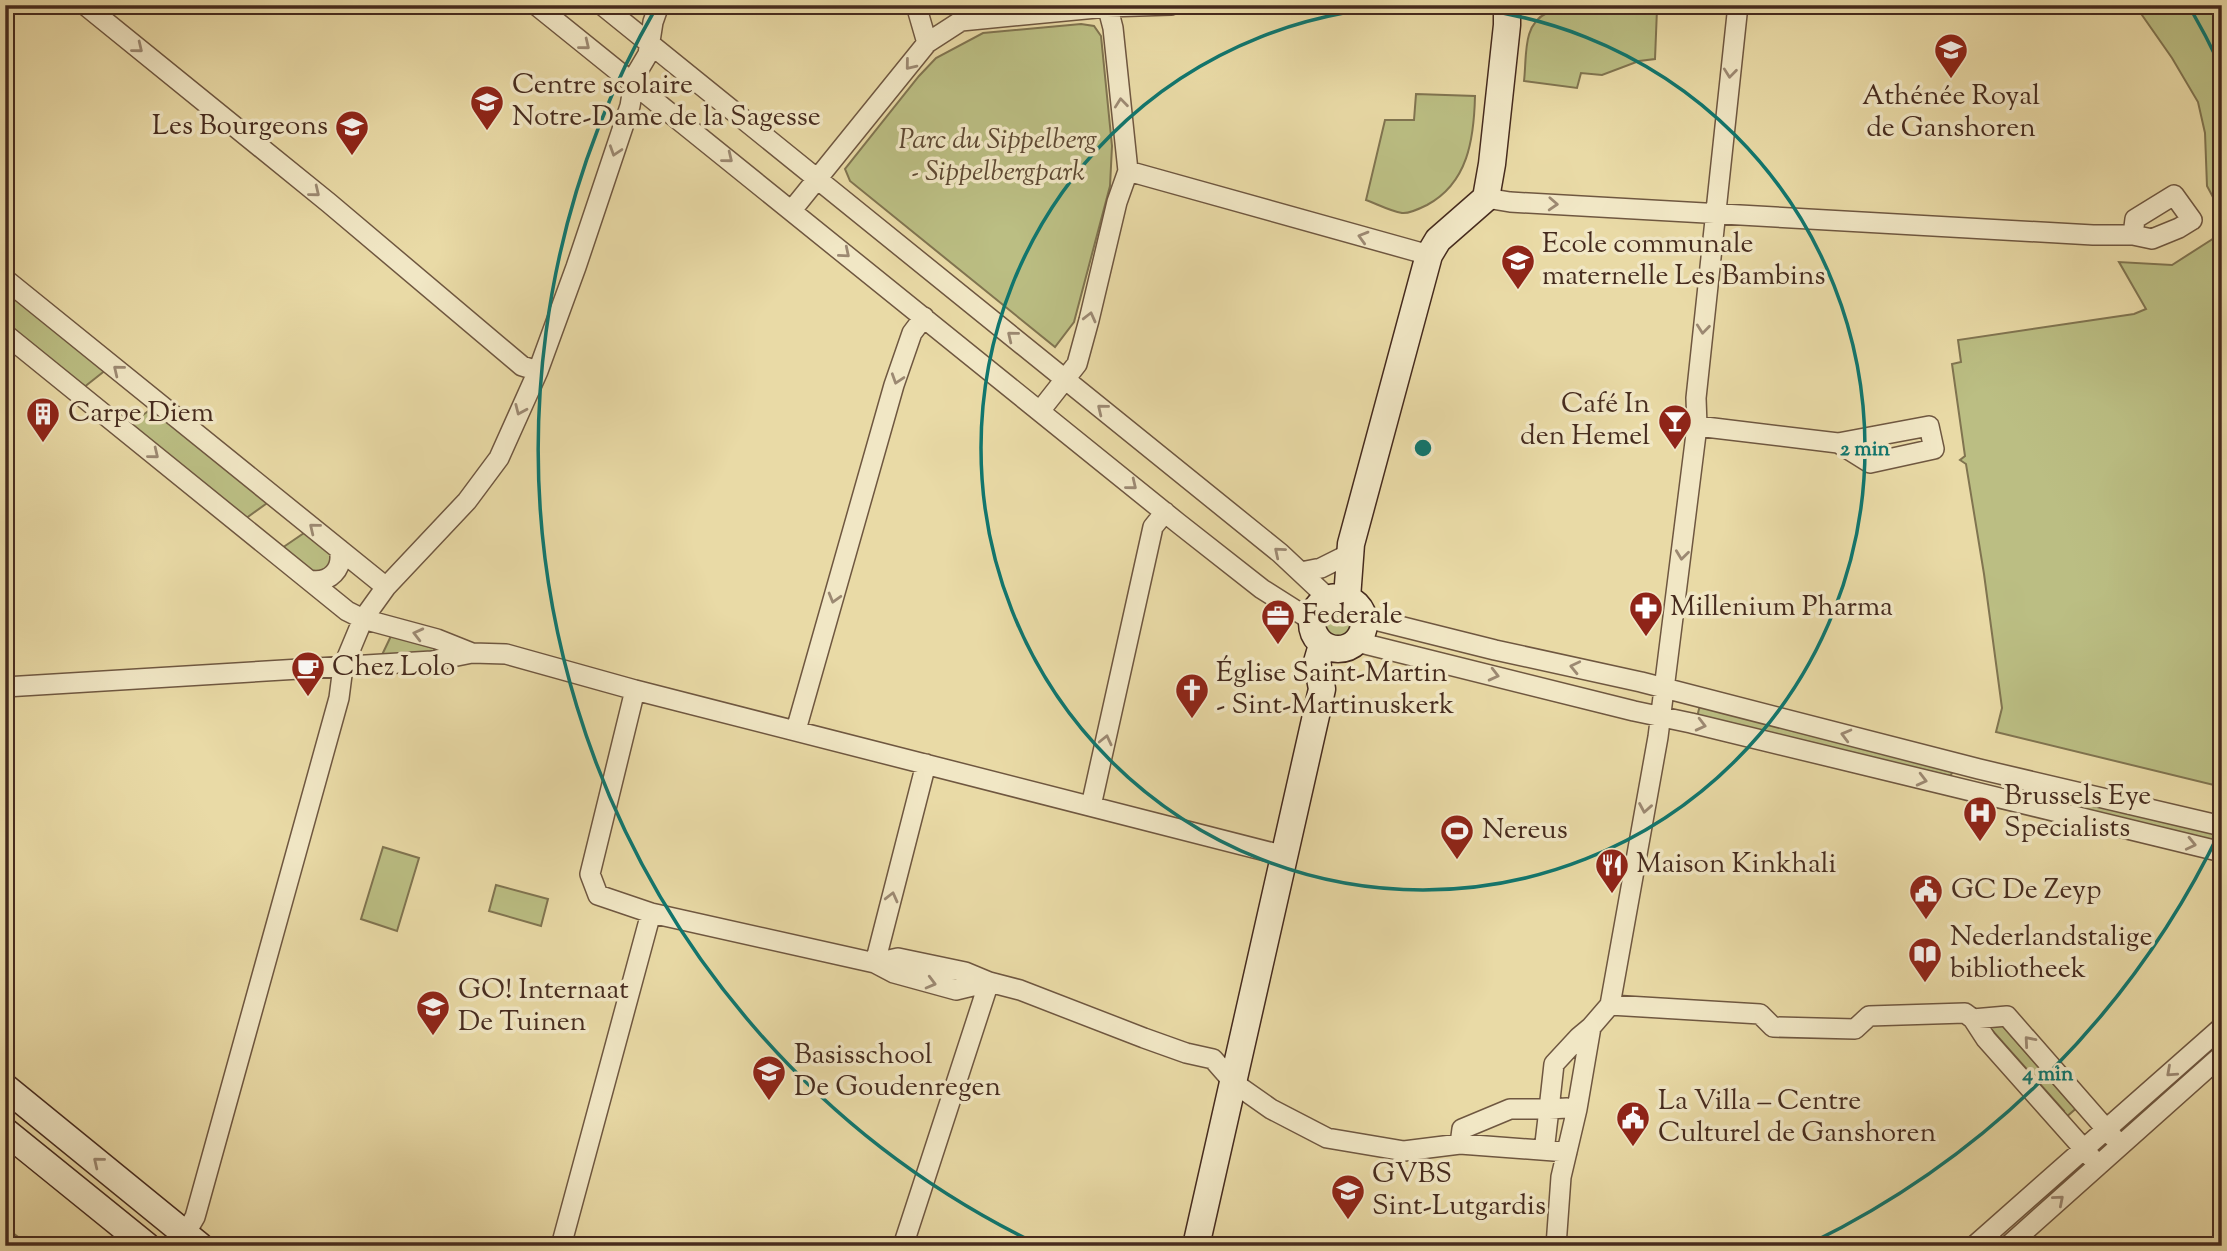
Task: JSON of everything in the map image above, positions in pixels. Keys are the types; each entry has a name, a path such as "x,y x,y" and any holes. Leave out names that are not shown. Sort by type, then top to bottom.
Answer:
{"street":[{"path":"85,5 329,203 522,366 538,372"},
{"path":"536,5 1262,589 1311,620 1313,634 1343,625 1495,650 1665,688 1979,769 2222,826"},
{"path":"602,5 1301,572 1343,625 1661,717 2222,852"},
{"path":"5,1087 188,1242 338,698 343,667 363,619 386,587 467,501 499,458 538,372 576,267 630,106 635,76 648,54 659,5"},
{"path":"916,5 928,43"},
{"path":"792,210 928,43 958,13 1171,5"},
{"path":"1196,1246 1322,689 1338,667 1346,551 1429,255 1438,240 1486,198 1497,122 1507,5"},
{"path":"1545,1143 1558,1108 1553,1064 1610,1005 1661,717 1697,426 1696,398 1738,5"},
{"path":"1040,411 1077,364 1117,202 1128,171 1114,28 1107,6"},
{"path":"1128,171 1429,255"},
{"path":"1486,198 1510,202 2133,235"},
{"path":"5,279 386,587"},
{"path":"796,730 894,385 912,333 924,317"},
{"path":"5,334 347,611 363,619 437,639 472,653"},
{"path":"1697,426 1838,443"},
{"path":"1091,806 1153,527 1165,512"},
{"path":"309,580 324,580 333,575 341,559 339,549"},
{"path":"1301,572 1321,568 1346,551"},
{"path":"5,687 432,661 472,653 506,654 635,690 1285,856"},
{"path":"635,690 590,874 597,895 651,914 875,963 898,958 965,972 1020,990 1143,1038 1213,1059 1234,1083 1271,1109 1327,1138 1404,1151 1460,1144 1567,1152"},
{"path":"875,963 926,764"},
{"path":"1973,792 1979,769"},
{"path":"561,1246 651,914"},
{"path":"903,1246 989,982"},
{"path":"1610,1005 1760,1014 1773,1027 1855,1029 1869,1016 1965,1013 2098,1165"},
{"path":"1973,1019 2007,1016 2120,1145"},
{"path":"1556,1246 1560,1177 1577,1109 1591,1027"},
{"path":"1974,1246 2222,1027"},
{"path":"2008,1246 2222,1055"},
{"path":"1460,1144 1462,1129 1510,1109 1558,1108"},
{"path":"5,1131 146,1246"}],"green space":[{"path":"2135,5 2222,5 2222,214 2207,186 2205,133 2198,102 2172,58"},
{"path":"1657,9 1655,59 1639,61 1602,75 1581,73 1577,88 1524,81 1530,33 1533,25 1547,13"},
{"name":"Parc du Sippelberg - Sippelbergpark","path":"1081,24 1094,26 1101,36 1112,146 1110,186 1074,322 1055,347 850,181 845,169 936,58 983,33"},
{"path":"1416,94 1475,96 1473,128 1466,158 1452,185 1427,205 1402,213 1366,200 1385,120 1414,120"},
{"path":"2222,233 2222,787 1996,732 2002,708 1966,464 1960,460 1965,456 1952,364 1961,362 1958,340 2134,314 2146,309 2119,262 2172,265"},
{"path":"5,287 107,369 83,388 5,325"},
{"path":"154,407 270,501 245,519 129,425"},
{"path":"307,531 333,552 334,565 315,576 282,548"},
{"path":"1337,611 1346,615 1350,624 1346,633 1337,637 1328,633 1324,624 1328,615"},
{"path":"391,636 434,648 435,653 381,657"},
{"path":"1700,705 1951,769 1952,773 1950,776 1697,717"},
{"path":"2006,785 2222,834 2222,844 2007,791"},
{"path":"383,847 419,858 397,931 361,919"},
{"path":"496,885 548,899 541,926 489,911"},
{"path":"2001,1024 2071,1104 2079,1106 2065,1118 2064,1111 1991,1029 1991,1026"},
{"path":"5,1227 30,1246 5,1246"}],"place":[{"name":"Athénée Royal de Ganshoren","path":"1951,80"},
{"name":"Centre scolaire Notre-Dame de la Sagesse","path":"487,132"},
{"name":"Les Bourgeons","path":"352,157"},
{"name":"Ecole communale maternelle Les Bambins","path":"1518,291"},
{"name":"Carpe Diem","path":"43,444"},
{"name":"Café In den Hemel","path":"1675,451"},
{"name":"Millenium Pharma","path":"1646,638"},
{"name":"Federale","path":"1278,646"},
{"name":"Chez Lolo","path":"308,698"},
{"name":"Église Saint-Martin - Sint-Martinuskerk","path":"1192,720"},
{"name":"Brussels Eye Specialists","path":"1980,843"},
{"name":"Nereus","path":"1457,861"},
{"name":"Maison Kinkhali","path":"1612,895"},
{"name":"GC De Zeyp","path":"1926,921"},
{"name":"Nederlandstalige bibliotheek","path":"1925,984"},
{"name":"GO! Internaat De Tuinen","path":"433,1037"},
{"name":"Basisschool De Goudenregen","path":"769,1102"},
{"name":"La Villa – Centre Culturel de Ganshoren","path":"1633,1148"},
{"name":"GVBS Sint-Lutgardis","path":"1348,1221"}]}
